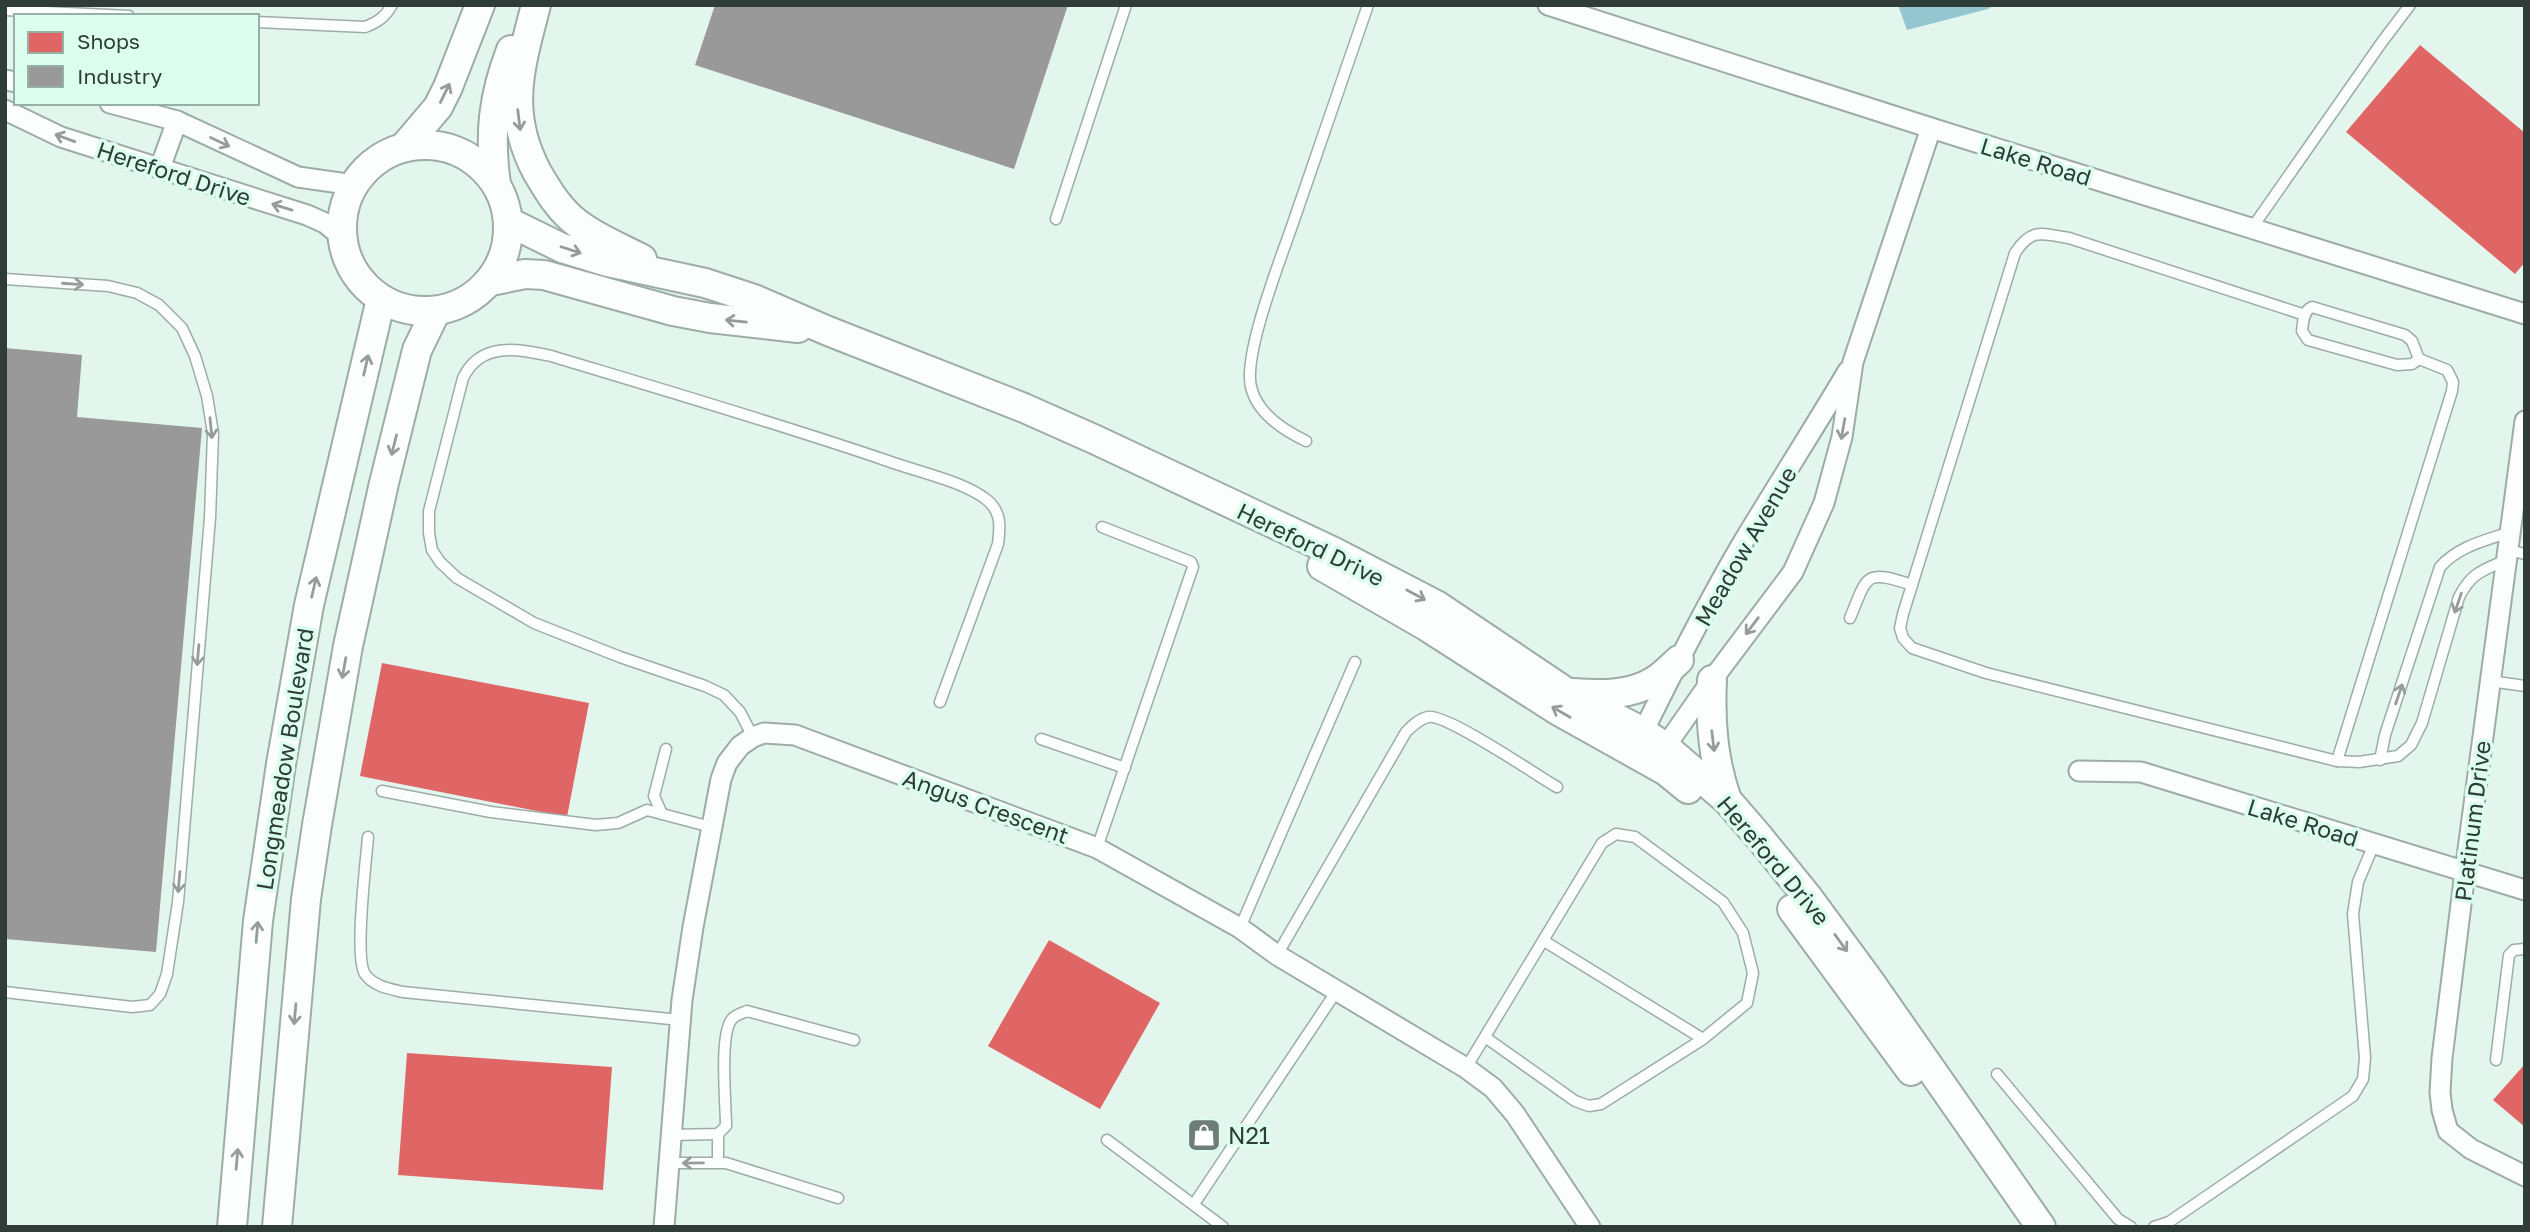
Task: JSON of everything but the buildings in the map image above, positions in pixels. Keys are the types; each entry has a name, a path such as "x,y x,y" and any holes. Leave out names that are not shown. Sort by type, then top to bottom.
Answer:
{"street":[{"path":"404,148 438,107 480,5"},
{"path":"496,184 492,153 494,108 503,71 530,5"},
{"path":"536,5 522,58 517,102 521,137 531,161 549,194 573,220 672,275"},
{"name":"Lake Road","path":"1548,5 2525,314"},
{"name":"Hereford Drive","path":"117,105 177,121 298,177 354,185"},
{"name":"Hereford Drive","path":"5,110 61,137 307,215 325,223 342,237"},
{"path":"160,168 177,121"},
{"name":"Meadow Avenue","path":"1649,748 1690,710 1793,572 1824,503 1842,438 1853,362 1931,128"},
{"path":"430,145 456,150 479,164 496,184 505,202 509,222 508,243 502,263 491,281 457,306 418,312 401,308 380,299 363,285 349,262 342,237 346,201 367,169 384,156 404,148 430,145"},
{"name":"Hereford Drive","path":"509,222 562,248 608,262 672,275 754,299 1024,408 1334,552 1438,606 1727,800 1807,896 1940,1079 2041,1227"},
{"name":"Hereford Drive","path":"491,281 525,274 544,275 673,311 710,318 828,331"},
{"name":"Longmeadow Boulevard","path":"232,1227 258,921 281,764 309,605 380,299"},
{"name":"Longmeadow Boulevard","path":"277,1227 304,913 348,646 384,483 418,350 436,311"},
{"name":"Meadow Avenue","path":"1649,748 1679,660 1744,541 1853,362"},
{"name":"Platinum Drive","path":"2525,421 2512,549 2490,681 2442,1058 2442,1110 2448,1131 2471,1149 2525,1177"},
{"name":"Hereford Drive","path":"1223,502 1316,563 1426,626 1557,710 1649,748 1723,818 1754,855 1864,1008 1996,1183 2018,1227"},
{"path":"1566,692 1596,695 1635,689 1654,681 1679,660"},
{"path":"1712,680 1712,736 1718,775 1727,800"},
{"name":"Angus Crescent","path":"753,737 764,733 795,736 1097,848 1240,928 1277,955 1466,1068 1493,1088 1515,1114 1590,1227"},
{"path":"664,1227 680,1020 711,827 727,763 740,746 753,737"},
{"name":"Lake Road","path":"2080,771 2141,772 2525,890"}],"lane":[{"path":"259,22 365,27 387,14 392,5"},
{"path":"1056,219 1126,5"},
{"path":"1306,441 1287,432 1258,404 1250,386 1250,364 1282,257 1368,5"},
{"path":"2252,228 2410,5"},
{"path":"5,10 31,8 104,14"},
{"path":"2305,315 2069,238 2037,233 2024,239 2015,253 1912,585 1900,628 1903,638 1912,648 1986,673 2337,761 2380,760 2398,756 2411,745 2421,723 2459,597 2467,581 2512,549"},
{"path":"5,279 108,286 137,293 159,305 182,328 195,356 207,396 213,433 210,518 177,902 167,974 160,994 150,1005 132,1007 5,992"},
{"path":"2337,761 2453,382 2447,370 2419,359 2412,341 2405,335 2312,307 2305,315 2302,331 2308,340 2397,365 2413,364 2419,359"},
{"path":"753,737 740,712 724,695 534,623 457,578 440,562 432,550 429,533 433,489 463,378 469,366 478,359 506,350 551,356 842,445 945,481 976,493 990,502 998,513 998,544 940,702"},
{"path":"1097,848 1193,567 1191,562 1102,527"},
{"path":"2380,760 2440,567 2450,556 2464,548 2512,549"},
{"path":"1850,618 1864,583 1869,578 1884,576 1912,585"},
{"path":"1240,928 1355,662"},
{"path":"2490,681 2525,686"},
{"path":"1277,955 1406,732 1417,722 1429,716 1450,722 1557,787"},
{"path":"1041,739 1125,768"},
{"path":"662,814 653,796 666,749"},
{"path":"382,790 491,812 596,825 618,823 647,810 711,827"},
{"path":"1466,1068 1602,843 1616,834 1635,837 1723,902 1743,933 1753,973 1747,1003 1703,1039 1601,1104 1589,1106 1575,1101 1485,1037"},
{"path":"368,838 360,954 365,975 373,982 386,989 403,992 680,1020"},
{"path":"2154,1227 2169,1222 2353,1096 2363,1079 2365,1058 2353,914 2358,882 2374,844"},
{"path":"1544,941 1703,1039"},
{"path":"2496,1060 2508,955 2514,950 2525,948"},
{"path":"1194,1204 1336,992"},
{"path":"670,1135 718,1134 726,1126 724,1046 725,1034 732,1018 747,1011 854,1040"},
{"path":"1997,1074 2118,1219 2131,1227"},
{"path":"718,1134 718,1163"},
{"path":"1107,1140 1223,1227"},
{"path":"668,1163 718,1163 838,1198"}],"water":[{"path":"1898,5 1994,5 1988,9 1907,30"}],"place":[{"name":"N21","path":"1204,1135"}]}
